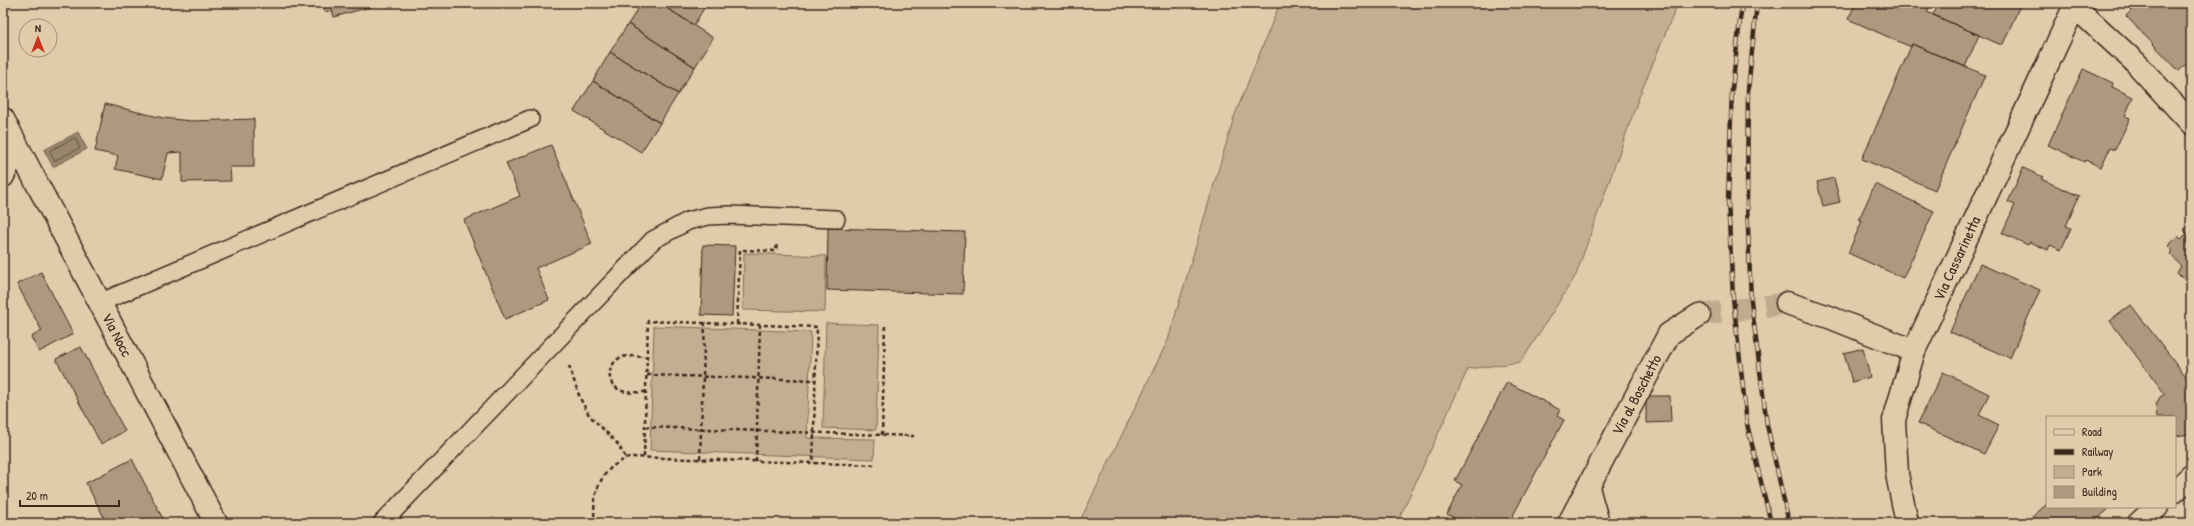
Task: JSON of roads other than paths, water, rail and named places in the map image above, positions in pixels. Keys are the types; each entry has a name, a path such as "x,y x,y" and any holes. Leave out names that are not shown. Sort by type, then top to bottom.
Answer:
{"street":[{"name":"Via Cassarinetta","path":"1907,523 1897,474 1894,420 1914,351 2075,5 2135,62 2191,123"},
{"name":"Via Nocc","path":"3,119 216,523"},
{"path":"3,176 17,147"},
{"path":"1787,303 1830,317 1914,351"},
{"name":"Via al Boschetto","path":"1569,523 1668,334 1699,315"},
{"path":"2176,491 2191,476"},
{"path":"2176,492 2191,487"},
{"path":"1588,488 1598,523"},
{"path":"2139,523 2156,508"}],"lane":[{"path":"100,303 530,120"},
{"path":"382,523 652,240 670,229 708,216 836,219"}],"water":[{"path":"78,132 87,149 53,167 44,150"}],"tunnel":[{"path":"1699,315 1787,303"}],"railway":[{"path":"1742,3 1732,89 1728,201 1733,297 1747,424 1771,523"},
{"path":"1757,3 1748,90 1747,203 1751,301 1767,425 1789,523"}]}
